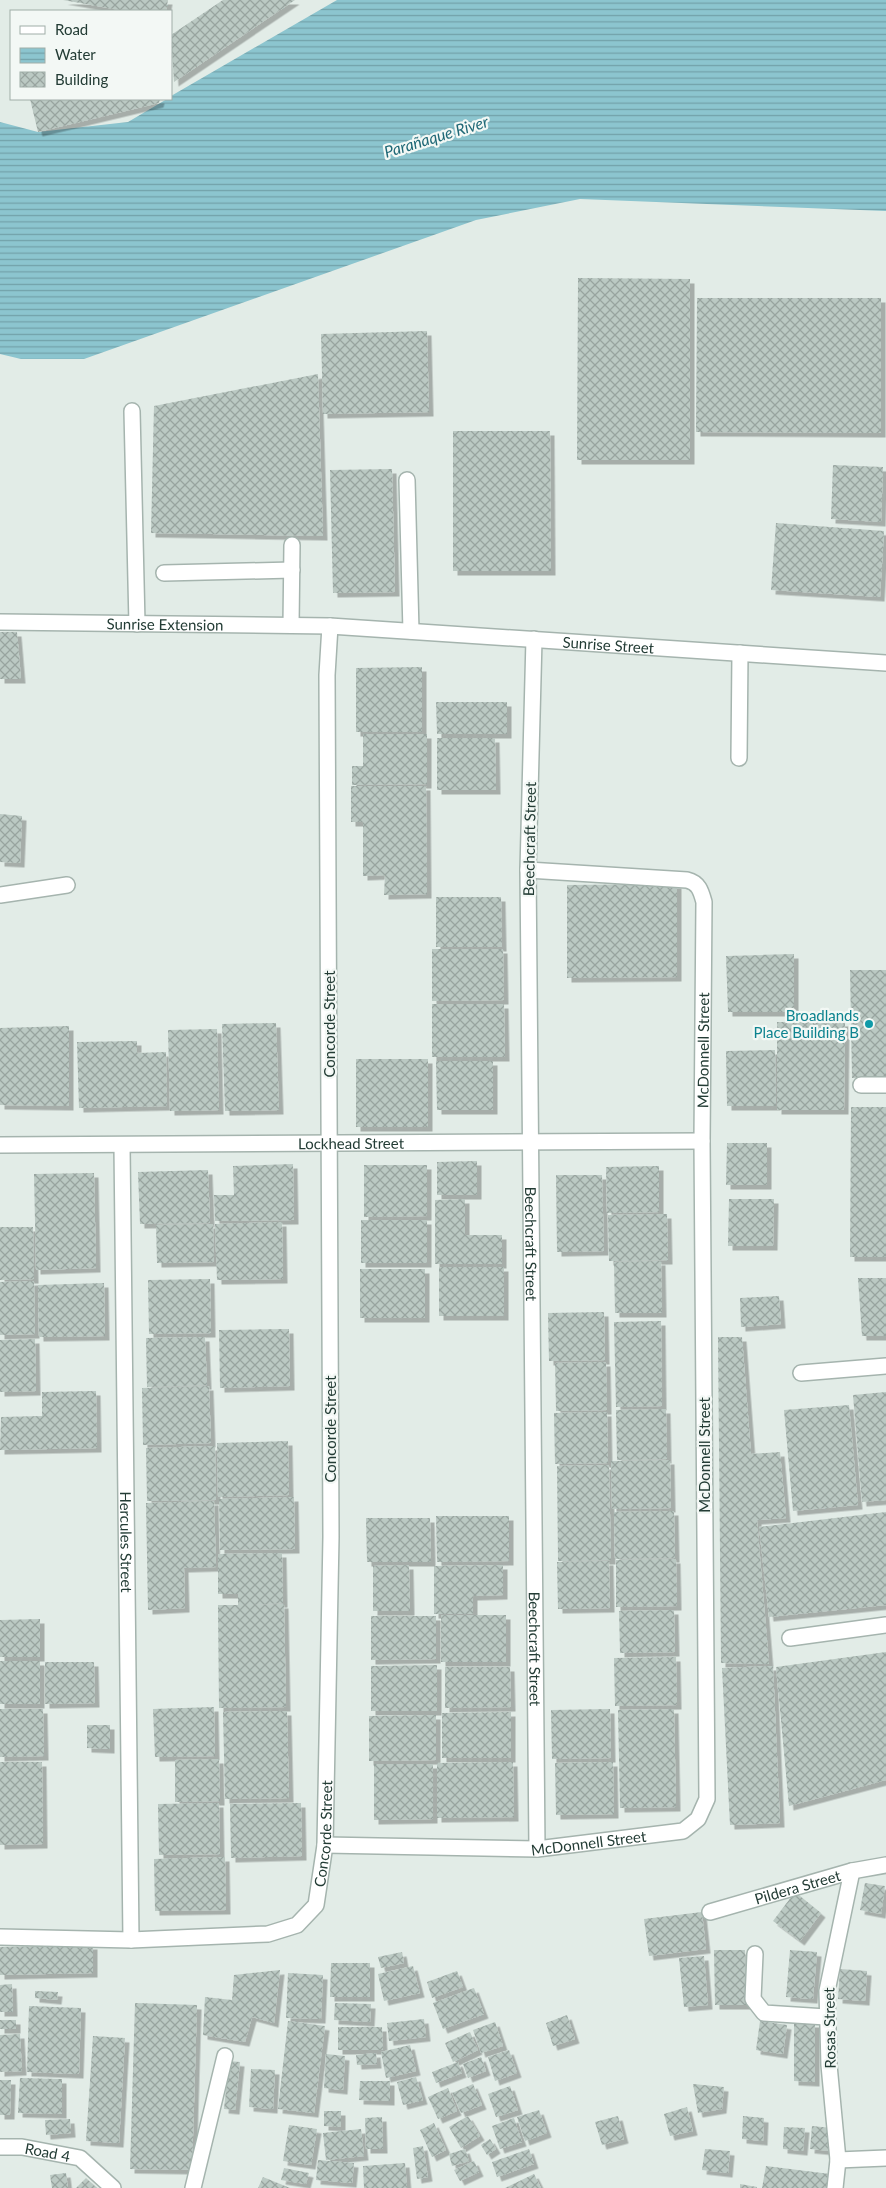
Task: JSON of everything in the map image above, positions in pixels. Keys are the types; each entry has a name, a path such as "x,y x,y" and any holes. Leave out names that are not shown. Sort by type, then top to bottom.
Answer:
{"street":[{"path":"132,411 137,624"},
{"path":"407,480 411,631"},
{"path":"291,625 292,545"},
{"path":"164,573 292,570"},
{"name":"Sunrise Extension","path":"0,622 330,626"},
{"name":"Sunrise Street","path":"330,626 886,663"},
{"name":"Concorde Street","path":"0,1937 131,1940 268,1934 297,1926 316,1905 325,1845 331,1537 327,675 330,626"},
{"name":"Beechcraft Street","path":"534,639 528,870 529,1143 537,1849"},
{"path":"739,758 740,653"},
{"name":"McDonnell Street","path":"325,1845 537,1849 683,1830 698,1818 707,1799 702,1141 704,902 699,886 687,880 528,870"},
{"path":"0,895 67,885"},
{"path":"861,1085 886,1085"},
{"name":"Lockhead Street","path":"0,1145 122,1146 329,1142 529,1143 702,1141"},
{"name":"Hercules Street","path":"122,1146 131,1940"},
{"path":"802,1373 886,1366"},
{"path":"790,1638 886,1625"},
{"name":"Pildera Street","path":"710,1912 852,1871 886,1865"},
{"name":"Rosas Street","path":"835,2188 838,2160 829,2065 826,1991 852,1871"},
{"path":"755,1954 753,1999 764,2013 826,2017"},
{"path":"193,2188 225,2056"},
{"name":"Road 4","path":"0,2147 22,2147 80,2158 113,2188"},
{"path":"838,2160 886,2158"}],"water":[{"name":"Parañaque River","path":"337,0 886,0 886,211 580,199 476,220 84,359 21,359 0,354 0,122 38,132 128,122 165,100 172,100 172,95"}],"building":[{"path":"63,0 168,0 166,10 119,10"},
{"path":"223,0 295,0 174,82 172,34"},
{"path":"30,100 160,100 159,103 38,132"},
{"path":"578,278 690,279 690,460 577,460"},
{"path":"697,298 881,298 881,433 696,432"},
{"path":"427,331 429,412 323,414 321,334"},
{"path":"318,374 323,536 151,533 154,406"},
{"path":"453,431 550,431 551,571 453,571"},
{"path":"833,465 883,467 881,522 831,519"},
{"path":"392,469 395,592 333,593 330,470"},
{"path":"776,523 884,531 880,597 771,590"},
{"path":"0,632 17,632 21,679 0,679"},
{"path":"422,667 422,732 356,732 356,668"},
{"path":"436,702 507,702 507,734 437,734"},
{"path":"363,734 427,734 427,784 352,785 352,766 363,766"},
{"path":"437,738 495,738 496,790 437,790"},
{"path":"351,786 426,786 427,894 384,895 385,875 363,876 363,822 351,822"},
{"path":"0,814 22,816 20,863 0,862"},
{"path":"677,884 677,977 567,978 567,885"},
{"path":"436,897 501,897 502,947 436,947"},
{"path":"432,949 503,949 504,1000 432,1001"},
{"path":"794,954 794,1012 728,1012 726,956"},
{"name":"Broadlands Place Building B","path":"850,970 886,970 886,1078 852,1078"},
{"path":"432,1004 504,1004 505,1057 432,1057"},
{"path":"777,1022 845,1022 844,1110 777,1110"},
{"path":"276,1023 279,1110 225,1111 222,1024"},
{"path":"69,1026 69,1106 0,1105 0,1028"},
{"path":"217,1029 219,1110 170,1111 168,1030"},
{"path":"137,1041 137,1053 166,1052 167,1106 79,1108 77,1042"},
{"path":"775,1050 776,1106 727,1106 726,1051"},
{"path":"356,1059 428,1059 428,1127 356,1127"},
{"path":"436,1061 493,1061 493,1110 437,1110"},
{"path":"851,1107 886,1107 886,1257 850,1257"},
{"path":"727,1143 767,1143 767,1185 726,1185"},
{"path":"477,1161 477,1195 437,1195 437,1162"},
{"path":"293,1164 294,1220 215,1221 214,1195 234,1195 233,1166"},
{"path":"364,1165 427,1165 427,1216 364,1217"},
{"path":"659,1166 659,1212 607,1213 606,1167"},
{"path":"208,1170 210,1223 140,1224 138,1172"},
{"path":"94,1173 96,1268 36,1270 34,1174"},
{"path":"556,1175 602,1175 604,1251 557,1252"},
{"path":"465,1199 465,1235 502,1235 502,1264 435,1264 435,1200"},
{"path":"729,1199 774,1199 773,1246 728,1246"},
{"path":"667,1214 668,1260 609,1261 608,1215"},
{"path":"361,1220 427,1220 427,1263 361,1263"},
{"path":"282,1222 283,1279 217,1280 215,1224"},
{"path":"213,1224 214,1262 157,1263 156,1225"},
{"path":"0,1227 33,1227 34,1279 0,1280"},
{"path":"661,1261 662,1313 615,1313 614,1262"},
{"path":"439,1267 504,1267 504,1316 439,1316"},
{"path":"360,1269 425,1269 425,1318 360,1318"},
{"path":"858,1278 886,1278 886,1336 862,1336"},
{"path":"210,1279 211,1333 149,1334 148,1280"},
{"path":"34,1281 35,1334 0,1335 0,1282"},
{"path":"104,1283 105,1336 39,1337 38,1285"},
{"path":"779,1296 781,1324 741,1327 740,1298"},
{"path":"604,1312 605,1360 549,1361 548,1313"},
{"path":"661,1321 662,1406 616,1407 614,1322"},
{"path":"289,1329 290,1386 220,1388 219,1330"},
{"path":"205,1337 207,1385 147,1387 146,1338"},
{"path":"718,1337 742,1337 751,1454 780,1452 786,1518 757,1520 769,1664 721,1663"},
{"path":"35,1339 36,1391 0,1392 0,1340"},
{"path":"606,1362 607,1410 556,1411 555,1363"},
{"path":"209,1386 211,1443 143,1445 142,1388"},
{"path":"96,1391 97,1448 0,1450 1,1417 42,1416 42,1392"},
{"path":"886,1392 886,1500 862,1502 853,1395"},
{"path":"849,1405 858,1505 793,1511 784,1410"},
{"path":"666,1409 667,1459 617,1460 616,1410"},
{"path":"607,1412 608,1463 555,1464 554,1413"},
{"path":"288,1441 289,1495 218,1497 217,1443"},
{"path":"215,1446 216,1500 147,1501 146,1448"},
{"path":"670,1460 671,1508 612,1509 611,1461"},
{"path":"609,1465 611,1560 558,1561 557,1466"},
{"path":"294,1497 295,1549 220,1550 219,1499"},
{"path":"214,1501 216,1567 184,1568 185,1608 148,1610 146,1503"},
{"path":"674,1511 675,1558 615,1559 614,1512"},
{"path":"886,1512 886,1605 769,1617 759,1527"},
{"path":"436,1516 509,1516 509,1561 437,1562"},
{"path":"366,1518 430,1518 431,1562 367,1562"},
{"path":"282,1553 283,1603 251,1605 284,1604 286,1707 219,1708 218,1605 238,1605 238,1594 218,1594 218,1554"},
{"path":"676,1559 677,1606 616,1607 616,1560"},
{"path":"609,1561 610,1608 558,1609 557,1562"},
{"path":"409,1565 410,1611 373,1611 373,1566"},
{"path":"503,1565 503,1595 473,1596 473,1614 434,1614 434,1566"},
{"path":"674,1610 675,1652 620,1653 619,1611"},
{"path":"441,1615 506,1615 506,1662 441,1662"},
{"path":"371,1616 436,1616 436,1659 371,1660"},
{"path":"40,1619 40,1657 0,1657 0,1620"},
{"path":"886,1652 886,1780 789,1806 776,1667"},
{"path":"676,1657 677,1705 615,1706 614,1658"},
{"path":"0,1661 40,1661 40,1704 0,1704"},
{"path":"45,1662 94,1662 95,1703 45,1704"},
{"path":"437,1665 437,1711 371,1711 371,1666"},
{"path":"773,1666 780,1823 730,1825 722,1668"},
{"path":"445,1667 510,1667 511,1707 445,1708"},
{"path":"214,1707 215,1756 155,1757 153,1709"},
{"path":"0,1709 43,1709 44,1756 0,1757"},
{"path":"610,1709 611,1758 552,1759 551,1710"},
{"path":"674,1709 676,1807 620,1808 618,1710"},
{"path":"287,1711 289,1798 225,1799 223,1712"},
{"path":"511,1712 511,1758 442,1758 442,1713"},
{"path":"436,1715 436,1760 369,1761 369,1716"},
{"path":"87,1725 110,1725 110,1749 87,1748"},
{"path":"219,1759 220,1801 175,1802 175,1760"},
{"path":"0,1762 42,1762 43,1844 0,1845"},
{"path":"513,1762 514,1817 437,1818 437,1763"},
{"path":"613,1762 614,1814 556,1815 555,1763"},
{"path":"374,1764 433,1764 433,1819 374,1820"},
{"path":"219,1803 220,1854 159,1855 158,1804"},
{"path":"301,1803 302,1856 231,1858 230,1804"},
{"path":"225,1857 226,1910 155,1911 154,1859"},
{"path":"865,1883 885,1886 881,1914 860,1910"},
{"path":"795,1892 821,1913 800,1941 773,1921"},
{"path":"702,1912 706,1949 649,1956 644,1919"},
{"path":"93,1945 93,1973 0,1975 0,1947"},
{"path":"714,1950 745,1950 746,2005 715,2005"},
{"path":"790,1950 817,1952 813,1999 786,1997"},
{"path":"402,1952 404,1963 381,1968 378,1957"},
{"path":"704,1956 708,2005 684,2007 679,1958"},
{"path":"331,1963 370,1963 370,1997 330,1997"},
{"path":"413,1966 420,1993 384,2001 378,1974"},
{"path":"840,1969 867,1971 865,2001 838,1999"},
{"path":"280,1970 274,2023 252,2017 245,2042 203,2035 205,1997 232,2000 234,1975"},
{"path":"457,1971 463,1987 432,1998 427,1982"},
{"path":"288,1973 323,1975 321,2019 286,2018"},
{"path":"12,1984 13,2012 0,2012 0,1985"},
{"path":"474,1988 484,2014 443,2029 433,2003"},
{"path":"35,1991 58,1992 57,2000 35,1998"},
{"path":"135,2003 197,2005 192,2170 130,2169"},
{"path":"335,2003 371,2004 370,2022 334,2020"},
{"path":"29,2006 81,2008 79,2074 27,2072"},
{"path":"567,2015 575,2039 553,2046 546,2023"},
{"path":"424,2019 426,2037 389,2041 387,2023"},
{"path":"0,2020 16,2020 16,2029 0,2029"},
{"path":"288,2021 325,2026 314,2113 278,2109"},
{"path":"760,2021 787,2025 783,2054 756,2050"},
{"path":"495,2022 503,2046 481,2053 473,2030"},
{"path":"794,2023 815,2023 815,2082 794,2081"},
{"path":"338,2027 382,2027 383,2050 338,2050"},
{"path":"470,2032 478,2050 453,2062 445,2043"},
{"path":"20,2034 22,2071 0,2072 0,2035"},
{"path":"93,2036 125,2038 119,2143 86,2141"},
{"path":"410,2045 416,2071 386,2078 381,2052"},
{"path":"509,2050 517,2073 495,2081 488,2057"},
{"path":"376,2053 377,2064 357,2065 356,2055"},
{"path":"326,2054 345,2056 343,2090 324,2088"},
{"path":"481,2057 486,2071 468,2078 463,2064"},
{"path":"229,2061 240,2062 235,2110 224,2109"},
{"path":"458,2062 462,2073 436,2083 432,2072"},
{"path":"251,2069 275,2070 273,2109 249,2107"},
{"path":"416,2077 423,2100 403,2105 397,2082"},
{"path":"20,2078 62,2079 62,2114 18,2113"},
{"path":"0,2080 11,2080 10,2115 0,2115"},
{"path":"360,2081 390,2081 390,2101 359,2100"},
{"path":"473,2084 482,2105 461,2113 452,2093"},
{"path":"693,2084 724,2087 722,2109 698,2113"},
{"path":"510,2086 518,2110 496,2117 488,2094"},
{"path":"448,2088 457,2111 438,2119 428,2097"},
{"path":"687,2107 693,2131 670,2136 664,2114"},
{"path":"539,2110 547,2133 525,2141 517,2117"},
{"path":"324,2111 341,2111 341,2127 324,2126"},
{"path":"468,2116 480,2136 461,2148 449,2127"},
{"path":"618,2116 624,2139 602,2145 595,2122"},
{"path":"743,2116 764,2118 763,2141 742,2139"},
{"path":"382,2117 383,2149 366,2149 365,2118"},
{"path":"514,2118 522,2142 500,2149 492,2126"},
{"path":"70,2119 71,2133 46,2135 45,2120"},
{"path":"434,2123 446,2150 432,2157 420,2130"},
{"path":"289,2125 317,2129 311,2165 283,2161"},
{"path":"812,2126 832,2128 831,2151 810,2149"},
{"path":"784,2127 805,2128 803,2151 783,2149"},
{"path":"361,2129 364,2156 326,2160 323,2133"},
{"path":"490,2139 496,2149 487,2155 481,2145"},
{"path":"423,2146 428,2177 417,2179 413,2148"},
{"path":"465,2149 469,2161 452,2166 449,2154"},
{"path":"529,2149 534,2164 497,2177 492,2162"},
{"path":"705,2149 730,2151 728,2173 702,2170"},
{"path":"318,2160 354,2163 352,2183 316,2180"},
{"path":"474,2161 479,2172 460,2181 454,2170"},
{"path":"405,2163 407,2188 364,2188 363,2166"},
{"path":"766,2166 830,2174 829,2188 762,2188"},
{"path":"284,2168 309,2173 306,2184 281,2180"},
{"path":"66,2173 68,2188 52,2188 50,2175"},
{"path":"534,2174 541,2188 505,2188"},
{"path":"263,2177 290,2188 258,2188"},
{"path":"86,2178 97,2188 76,2188"},
{"path":"740,2184 757,2187 757,2188 740,2188"}],"place":[{"name":"Broadlands Place Building B","path":"869,1024"}]}
